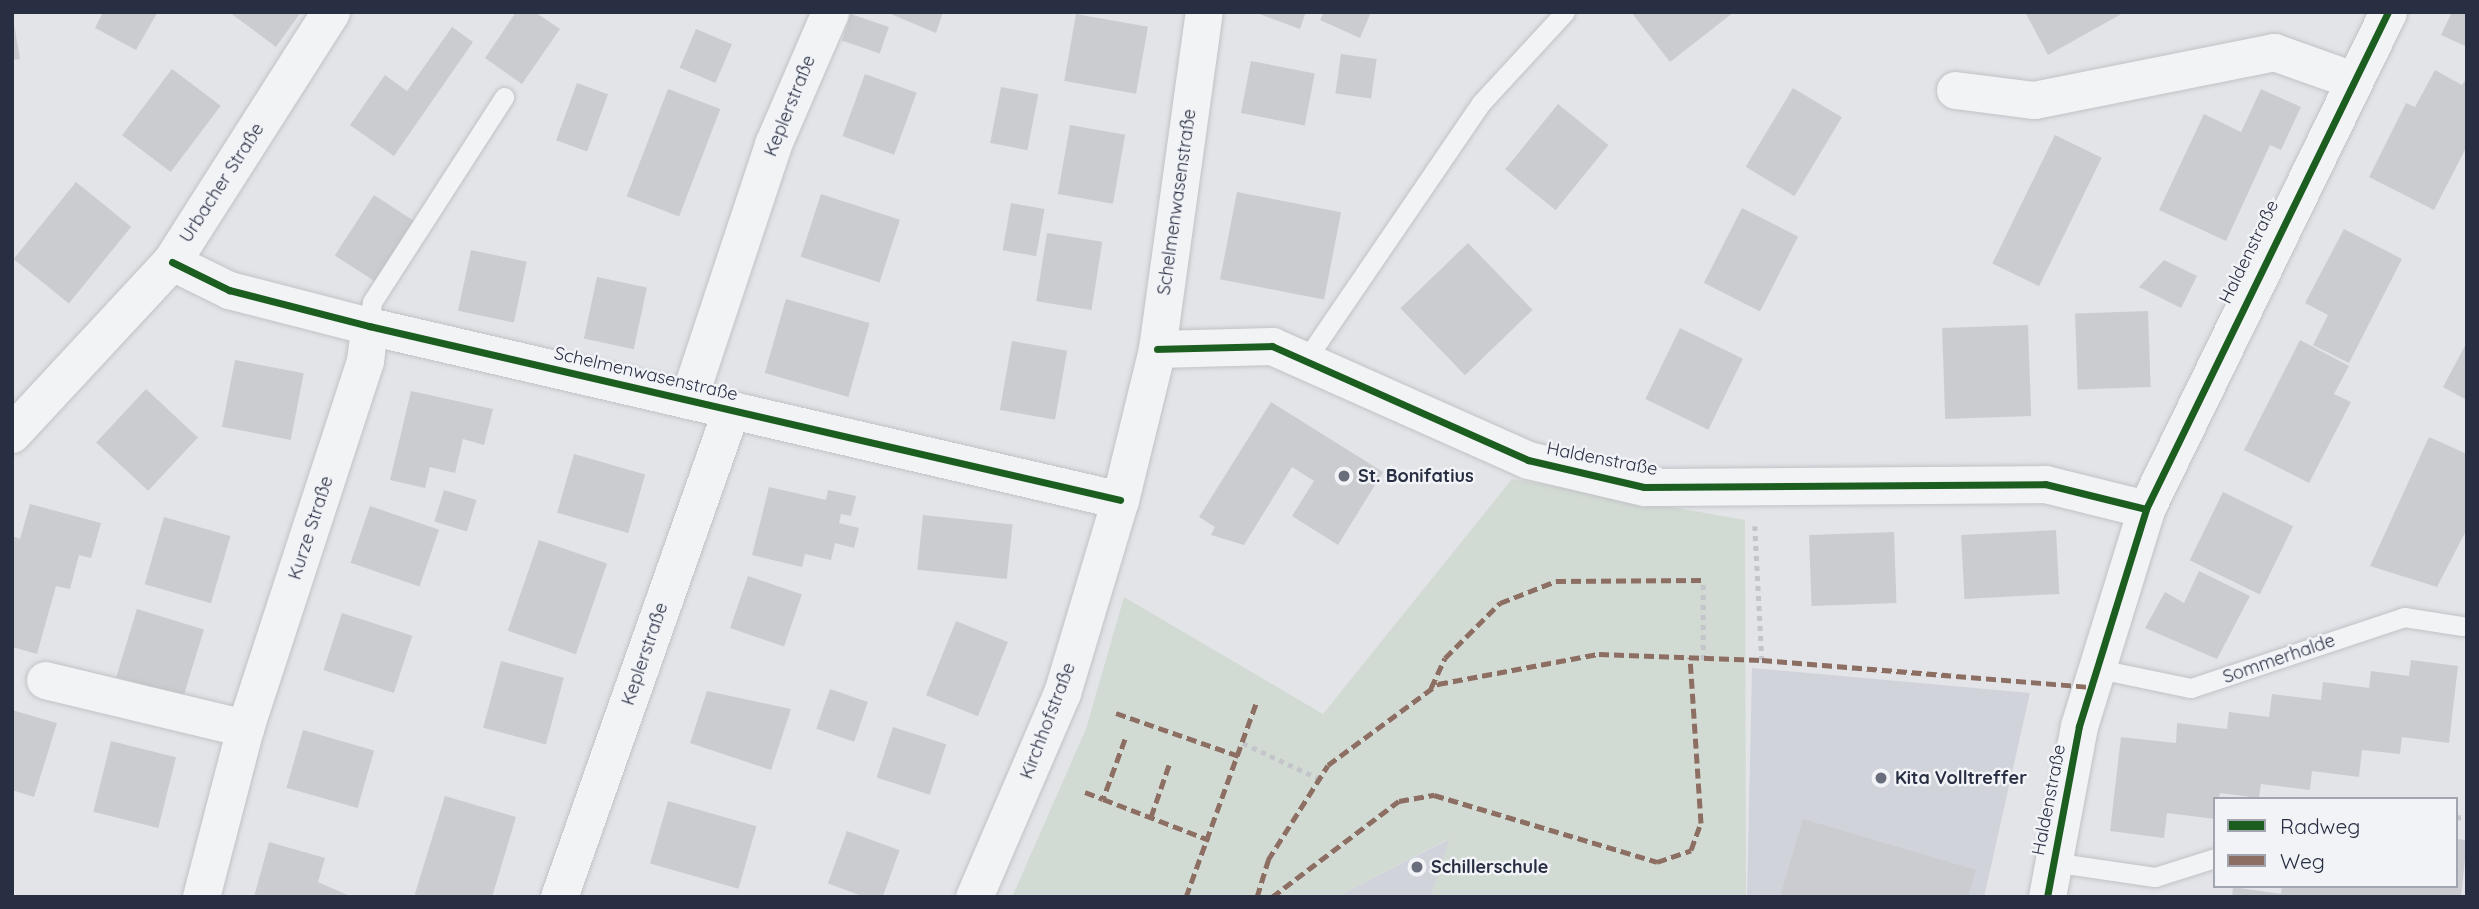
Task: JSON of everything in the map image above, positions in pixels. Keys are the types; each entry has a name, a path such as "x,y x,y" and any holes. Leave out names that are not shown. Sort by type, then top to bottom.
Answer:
{"street":[{"name":"Urbacher Straße","path":"12,434 172,262 331,12"},
{"name":"Keplerstraße","path":"688,400 773,144 830,12"},
{"name":"Schelmenwasenstraße","path":"172,262 229,290 369,326 1120,500 1157,349 1204,12"},
{"name":"Haldenstraße","path":"2050,879 2094,668 2146,509 2350,79 2388,12"},
{"path":"1955,90 2034,100 2274,52 2350,79"},
{"name":"Kurze Straße","path":"201,897 245,728 365,361 369,326"},
{"name":"Haldenstraße","path":"1157,349 1272,345 1528,460 1644,487 1753,490 2045,484 2146,509"},
{"name":"Keplerstraße","path":"559,897 731,410"},
{"name":"Kirchhofstraße","path":"974,897 1062,693 1120,500"},
{"path":"45,680 245,728"}],"lane":[{"path":"1305,361 1481,103 1565,12"},
{"path":"369,326 372,302 504,97"},
{"name":"Sommerhalde","path":"2094,668 2191,688 2404,617 2462,626"},
{"path":"2050,879 2155,877 2213,859"}],"path":[{"path":"1753,490 1762,660"},
{"path":"1703,580 1703,660"},
{"path":"1244,743 1320,779"}],"shaded area":[{"path":"1512,479 1745,520 1746,897 1431,897 1450,838 1336,897 1012,897 1086,729 1124,597 1323,714"},
{"name":"Kita Volltreffer","path":"1752,668 2030,693 1984,897 1747,897"},
{"name":"Schillerschule","path":"1451,838 1431,897 1336,897"}],"building":[{"path":"12,12 20,59 12,60"},
{"path":"103,12 157,13 136,50 95,28"},
{"path":"229,12 301,12 276,47"},
{"path":"516,12 535,12 560,29 522,84 485,58"},
{"path":"886,12 943,12 936,33"},
{"path":"1254,12 1306,12 1300,29"},
{"path":"1324,12 1371,12 1360,38 1320,20"},
{"path":"1631,12 1734,12 1670,62"},
{"path":"2025,12 2125,12 2048,55"},
{"path":"2452,12 2467,12 2467,47 2441,35"},
{"path":"851,14 889,27 880,53 842,40"},
{"path":"1076,14 1148,27 1136,94 1064,81"},
{"path":"452,27 473,42 394,156 350,125 385,75 407,91"},
{"path":"696,29 732,44 715,83 680,68"},
{"path":"1341,54 1377,59 1371,99 1335,94"},
{"path":"1251,61 1315,73 1305,125 1241,113"},
{"path":"172,69 221,106 171,172 122,135"},
{"path":"2435,70 2462,85 2467,77 2467,146 2434,210 2369,177 2406,103 2415,107"},
{"path":"865,74 917,93 894,155 842,136"},
{"path":"577,83 608,94 587,152 556,140"},
{"path":"1001,87 1038,94 1027,150 990,143"},
{"path":"1793,88 1842,117 1794,196 1746,167"},
{"path":"668,89 720,109 679,216 627,196"},
{"path":"2261,89 2301,107 2281,150 2270,145 2226,241 2159,210 2204,114 2241,132"},
{"path":"1558,104 1609,145 1556,210 1505,169"},
{"path":"1070,125 1125,135 1113,204 1058,194"},
{"path":"2055,135 2102,158 2039,286 1992,264"},
{"path":"76,182 131,227 69,304 14,259"},
{"path":"1237,192 1341,212 1324,300 1220,279"},
{"path":"821,194 900,220 880,282 801,257"},
{"path":"374,195 416,222 377,283 335,255"},
{"path":"1011,203 1044,209 1036,256 1003,250"},
{"path":"1742,208 1798,237 1760,311 1704,283"},
{"path":"2344,229 2402,259 2349,363 2313,345 2328,315 2305,303"},
{"path":"1047,233 1102,242 1092,310 1036,301"},
{"path":"1468,243 1533,310 1465,375 1400,308"},
{"path":"471,250 527,262 514,322 458,311"},
{"path":"2164,260 2197,276 2181,308 2139,287"},
{"path":"597,277 647,288 634,349 584,339"},
{"path":"786,299 870,323 848,397 765,373"},
{"path":"2148,311 2151,387 2078,390 2075,314"},
{"path":"2028,325 2031,416 1945,419 1942,328"},
{"path":"1680,328 1743,359 1708,430 1645,399"},
{"path":"2300,340 2349,366 2334,394 2351,402 2309,483 2244,450"},
{"path":"1012,341 1067,351 1055,420 1000,410"},
{"path":"2467,342 2467,400 2443,387"},
{"path":"235,360 304,373 291,440 222,427"},
{"path":"146,389 198,437 148,491 96,442"},
{"path":"411,391 493,409 484,445 463,439 455,473 430,467 425,488 390,480"},
{"name":"St. Bonifatius","path":"1271,402 1383,472 1338,545 1292,516 1314,481 1292,467 1244,545 1211,535 1215,527 1199,517"},
{"path":"2429,437 2467,454 2467,529 2437,587 2370,566"},
{"path":"574,454 645,474 628,533 557,513"},
{"path":"769,487 826,500 828,490 856,496 851,516 841,514 839,523 859,528 854,548 835,543 831,560 805,554 802,567 752,555"},
{"path":"444,490 477,500 467,531 434,522"},
{"path":"2223,492 2293,526 2260,595 2190,560"},
{"path":"30,504 101,523 91,558 79,555 70,589 56,586 37,654 12,647 12,536 20,539"},
{"path":"370,506 439,530 419,586 350,563"},
{"path":"923,515 1013,524 1007,579 917,570"},
{"path":"164,517 230,536 211,603 145,584"},
{"path":"2056,530 2059,594 1964,599 1961,535"},
{"path":"1894,532 1896,603 1812,606 1809,535"},
{"path":"539,540 607,563 576,654 508,631"},
{"path":"2199,571 2250,596 2217,659 2145,628 2165,592 2184,603"},
{"path":"748,576 802,595 784,647 730,628"},
{"path":"137,609 204,629 183,697 116,677"},
{"path":"342,613 412,636 394,693 323,670"},
{"path":"956,621 1008,642 978,716 926,695"},
{"path":"2411,660 2458,666 2449,743 2402,737 2400,754 2362,750 2359,777 2312,771 2310,790 2261,784 2259,797 2220,793 2219,797 2213,797 2213,819 2167,813 2164,838 2110,831 2121,737 2176,743 2177,723 2227,729 2229,712 2269,717 2272,694 2321,700 2323,682 2369,688 2371,671 2409,676"},
{"path":"501,661 564,678 546,744 483,728"},
{"path":"830,689 868,702 854,742 816,729"},
{"path":"707,691 791,709 771,770 690,743"},
{"path":"12,710 57,723 34,797 12,790"},
{"path":"893,727 946,744 930,795 877,777"},
{"path":"303,730 374,750 358,808 286,788"},
{"path":"111,741 176,757 158,828 93,812"},
{"path":"445,796 516,817 492,897 414,897"},
{"path":"668,801 756,826 739,889 650,863"},
{"path":"1803,819 1976,870 1968,897 1780,897"},
{"path":"847,831 900,850 883,897 865,897 828,884"},
{"path":"2458,839 2467,840 2461,897 2232,897 2233,888 2281,894 2282,888 2458,888"},
{"path":"269,842 325,858 318,882 352,897 254,897"}],"marked path":[{"path":"1431,688 1445,658 1500,603 1556,581 1703,580"},
{"path":"1257,897 1268,860 1328,765 1438,684 1599,654 1762,660 2089,687"},
{"path":"1272,897 1399,801 1434,795 1657,862 1691,850 1701,823 1690,657"},
{"path":"1186,897 1257,701"},
{"path":"1116,713 1239,756"},
{"path":"1125,739 1103,799 1209,840"},
{"path":"1151,817 1170,762"},
{"path":"1085,792 1103,799"}],"cycle path":[{"path":"2047,897 2079,726 2146,509 2388,12"},
{"path":"172,262 229,290 369,326 1120,500"},
{"path":"1157,349 1272,346 1528,460 1644,487 2045,484 2146,509"}],"place":[{"name":"St. Bonifatius","path":"1344,476"},
{"name":"Kita Volltreffer","path":"1881,778"},
{"name":"Schillerschule","path":"1417,867"}]}
